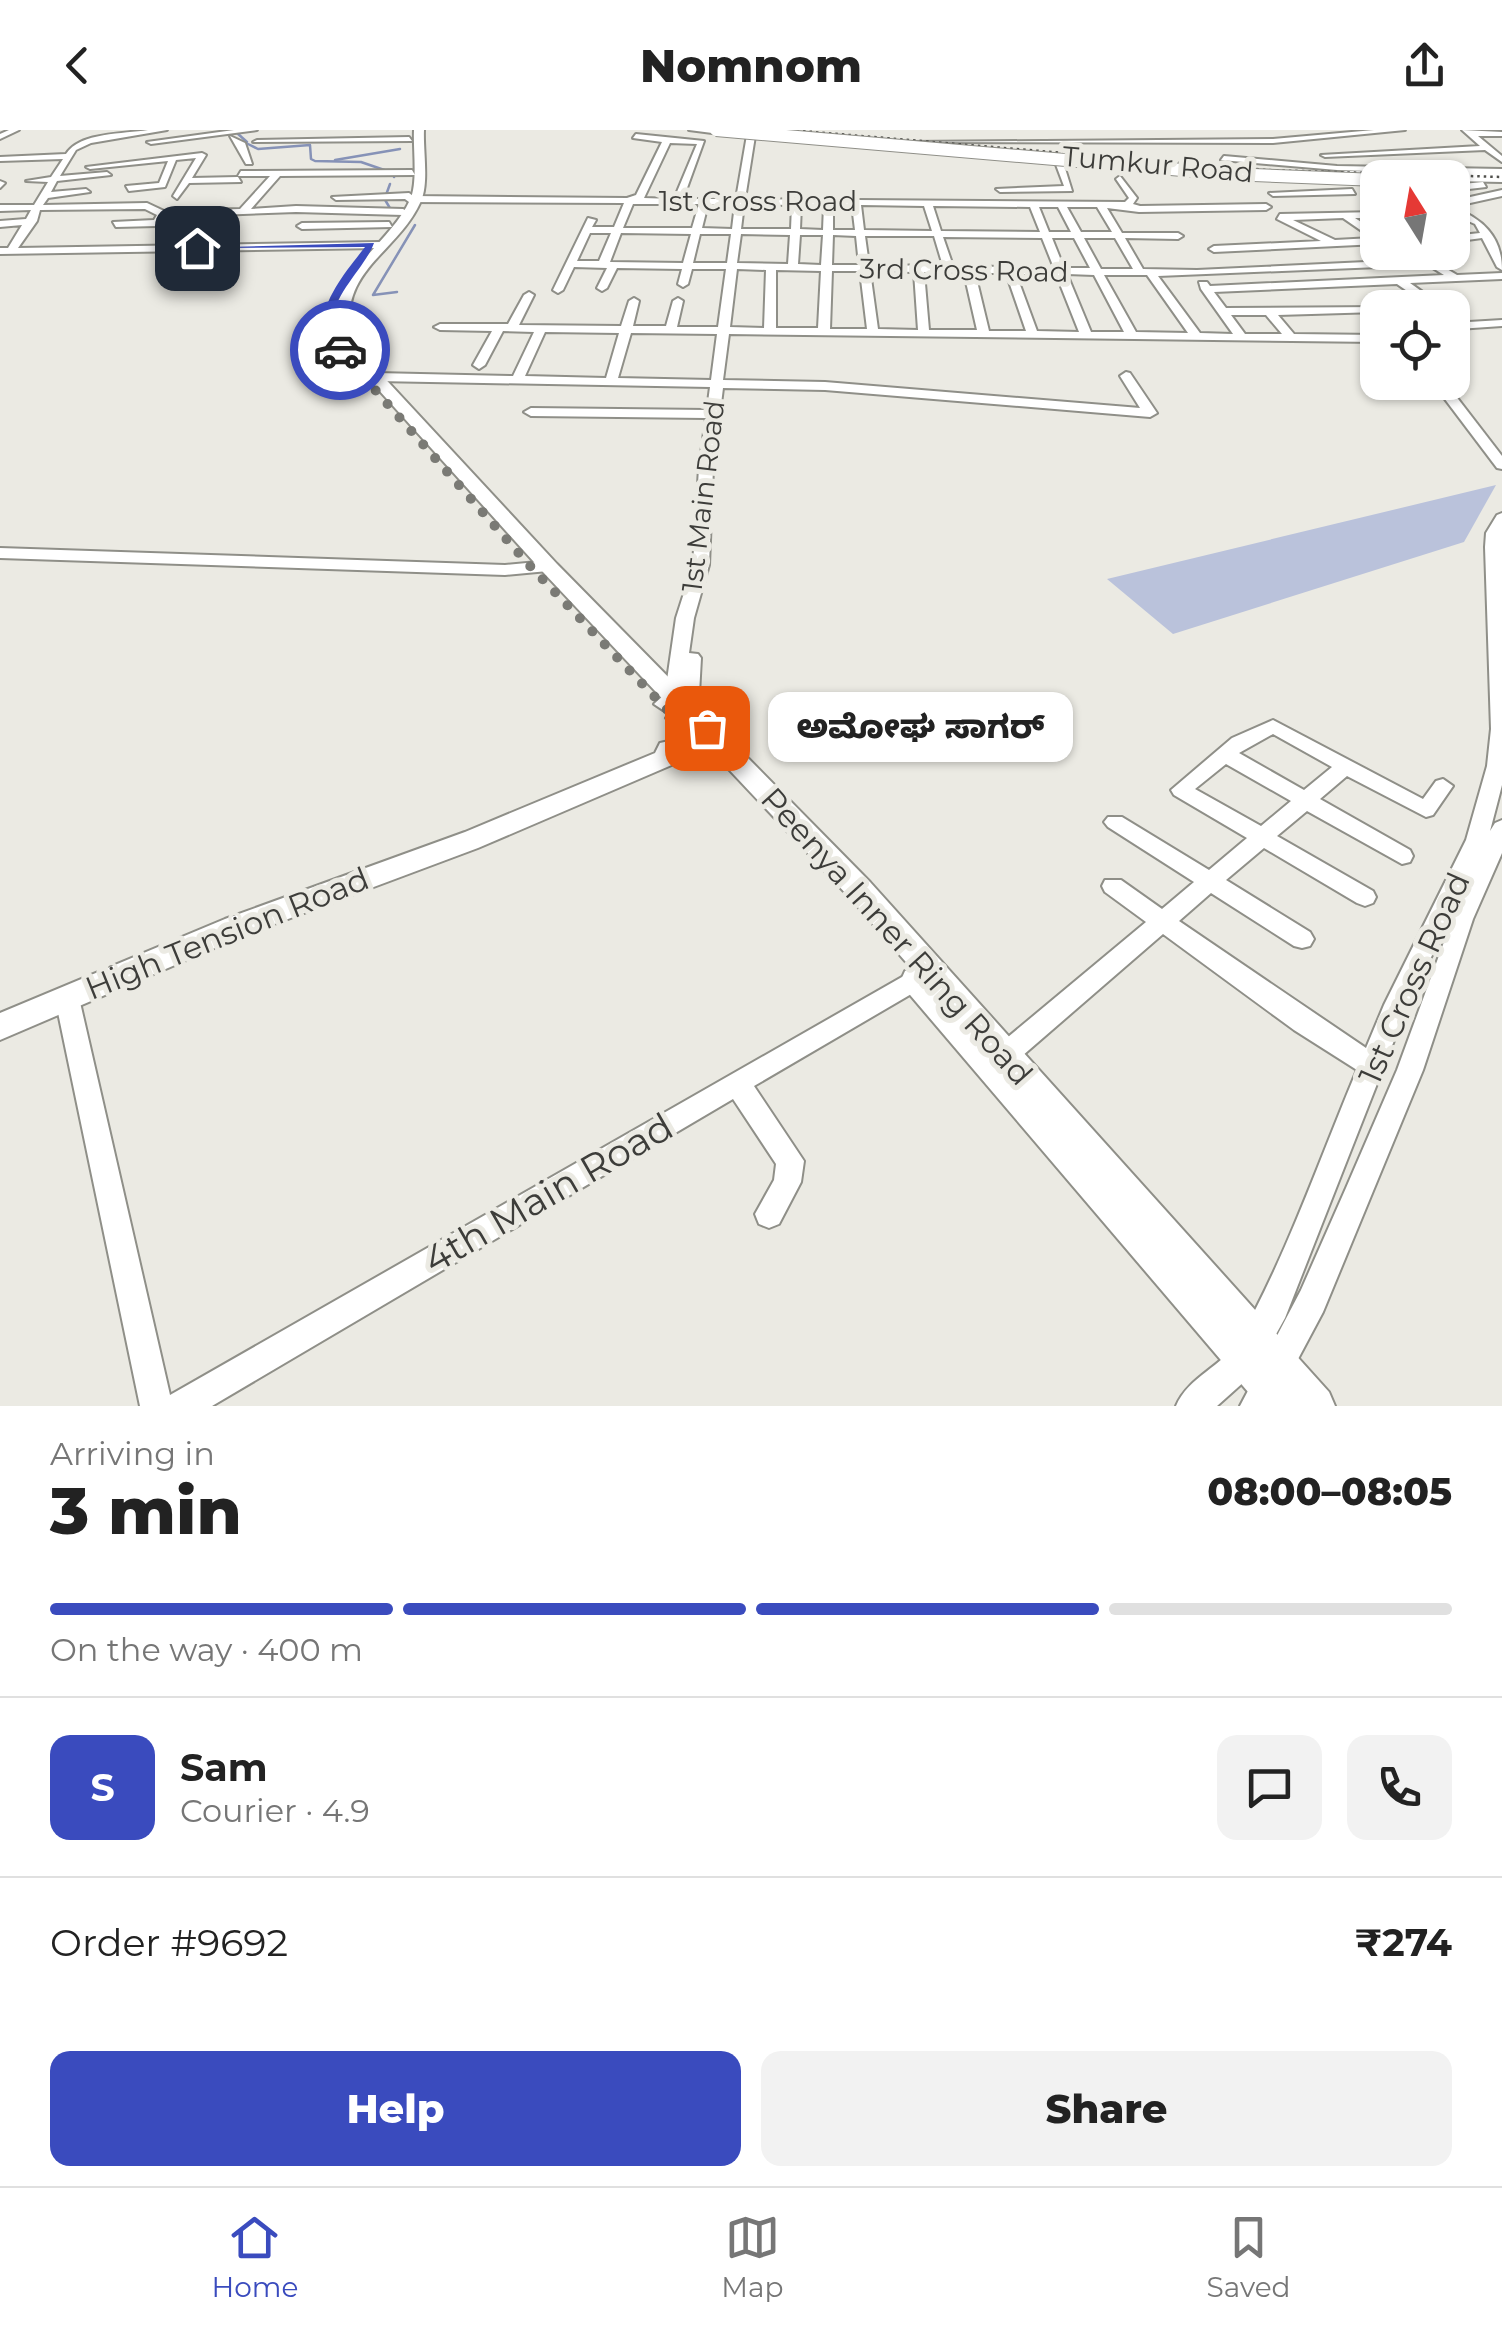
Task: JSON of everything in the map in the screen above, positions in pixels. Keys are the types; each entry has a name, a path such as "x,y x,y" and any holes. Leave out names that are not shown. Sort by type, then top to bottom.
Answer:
{"highway":[{"name":"Tumkur Road","path":"695,130 799,134 1261,172 1502,179"},
{"path":"716,130 1229,174 1360,176"},
{"path":"750,134 1238,172 1360,175"},
{"name":"Tumkur Road","path":"799,134 1218,175 1360,176"},
{"path":"1470,182 1502,179"}],"main road":[{"name":"Peenya Inner Ring Road","path":"412,132 412,190 346,289 340,322 345,344 535,562"},
{"name":"Peenya Inner Ring Road","path":"412,132 412,190 376,245 334,292 329,321 334,344 535,562 860,890 1005,1055 1264,1378"},
{"name":"Peenya Inner Ring Road","path":"684,716 1264,1378 1315,1406"},
{"name":"High Tension Road","path":"0,1027 235,927 455,842 469,841 664,758 684,716"}],"street":[{"path":"0,137 15,130"},
{"path":"6,251 24,235 52,179 78,144 97,135 164,130"},
{"path":"682,130 1276,180 1338,183 1360,180"},
{"path":"774,130 846,133 1252,171 1360,175"},
{"path":"1166,130 1166,141"},
{"path":"140,134 150,142 238,135 412,132"},
{"path":"317,133 318,143 412,132"},
{"path":"257,142 317,133"},
{"path":"916,142 1254,141 1404,133"},
{"path":"1206,151 1334,144 1404,133"},
{"path":"636,136 701,143 750,134"},
{"name":"1st Main Road","path":"684,716 695,618 690,610 700,565 712,414 750,134"},
{"path":"1376,146 1502,134"},
{"path":"178,196 202,155 199,142 238,135"},
{"path":"238,135 248,158 241,174 393,173 412,190"},
{"path":"1457,136 1502,146"},
{"path":"1318,137 1364,160"},
{"path":"1360,172 1224,158 1456,148 1475,138"},
{"path":"1475,138 1502,160"},
{"path":"359,153 361,140"},
{"path":"602,288 617,230 630,200 640,197 667,140"},
{"path":"1254,141 1294,164"},
{"path":"327,155 329,142"},
{"path":"678,200 701,143"},
{"path":"1456,148 1468,160"},
{"path":"248,158 310,150"},
{"path":"3,158 67,154"},
{"path":"0,177 11,167 67,154"},
{"path":"30,181 72,178 125,164 144,154"},
{"path":"390,156 412,154"},
{"path":"90,167 202,155"},
{"path":"1316,155 1337,168"},
{"path":"3,158 44,161"},
{"path":"102,158 169,171"},
{"path":"129,188 162,185 174,158"},
{"path":"248,158 266,161"},
{"path":"243,212 283,160"},
{"path":"15,208 44,161"},
{"path":"327,173 340,162"},
{"path":"1000,189 1069,189 1060,162"},
{"path":"356,173 366,164"},
{"path":"298,173 307,166"},
{"path":"67,194 72,178"},
{"path":"1470,178 1502,179"},
{"path":"1120,179 1134,198 1128,205"},
{"path":"1470,184 1484,185 1502,179"},
{"path":"190,181 238,180"},
{"path":"1269,200 1276,180"},
{"path":"1338,183 1360,195"},
{"path":"319,186 412,190"},
{"path":"327,202 332,198 412,190"},
{"name":"1st Cross Road","path":"412,190 600,200 1100,204 1128,205 1139,210 1242,207 1269,200"},
{"path":"46,195 86,192"},
{"path":"1269,200 1352,192"},
{"path":"1470,202 1502,193"},
{"path":"1316,194 1360,226"},
{"path":"292,210 301,196"},
{"path":"1228,196 1242,207"},
{"path":"1200,197 1216,208"},
{"path":"66,210 81,201 105,200"},
{"path":"558,290 600,200"},
{"path":"658,231 666,200"},
{"path":"1269,200 1304,204"},
{"path":"1269,200 1280,217 1333,243"},
{"path":"683,284 704,201"},
{"path":"794,267 797,202"},
{"path":"824,332 829,202"},
{"path":"856,202 874,332"},
{"path":"892,202 913,269 924,333"},
{"path":"928,202 949,270"},
{"path":"963,203 988,270"},
{"path":"996,203 1025,271"},
{"path":"1033,204 1087,336"},
{"path":"1061,204 1132,336"},
{"path":"1100,204 1146,273 1197,337"},
{"path":"0,208 148,206 162,214 292,210 396,218"},
{"path":"116,224 157,223 162,214"},
{"path":"1182,221 1360,215"},
{"path":"1470,217 1479,222 1495,222"},
{"path":"302,226 360,226 396,218"},
{"path":"0,224 32,221"},
{"path":"1479,222 1499,258"},
{"path":"586,230 1178,236"},
{"path":"0,235 24,235"},
{"path":"1470,237 1484,235"},
{"path":"1152,237 1162,249"},
{"path":"1214,249 1360,241"},
{"path":"6,251 376,245"},
{"path":"1263,247 1302,283"},
{"path":"1329,258 1360,258"},
{"path":"1172,261 1181,273"},
{"name":"3rd Cross Road","path":"568,264 1197,273 1360,261"},
{"path":"646,284 651,266"},
{"path":"770,331 771,267"},
{"path":"969,270 984,334"},
{"path":"1010,270 1034,335"},
{"path":"1423,270 1453,290"},
{"path":"1442,270 1455,278"},
{"path":"1197,273 1242,338"},
{"path":"1206,289 1502,276"},
{"path":"1401,281 1414,290"},
{"path":"1335,282 1358,299"},
{"path":"479,365 529,295"},
{"path":"611,381 634,301"},
{"path":"671,330 678,301"},
{"path":"1222,311 1360,309"},
{"path":"1269,312 1291,338"},
{"path":"1470,321 1502,321"},
{"path":"440,327 1360,339"},
{"path":"518,380 541,328"},
{"path":"376,377 825,386 1150,413 1126,376"},
{"path":"1452,400 1502,464"},
{"path":"1467,400 1502,442"},
{"path":"531,412 712,414"},
{"name":"1st Cross Road","path":"1264,1378 1284,1286 1396,1005 1495,840 1501,729 1493,547 1494,533 1502,518"},
{"path":"0,552 368,566 535,562"},
{"path":"1364,897 1181,790 1225,754 1273,726 1426,810 1443,786"},
{"path":"1225,754 1402,856"},
{"path":"1005,1055 1346,766"},
{"path":"1115,822 1302,939"},
{"path":"1192,1406 1264,1378 1312,1301 1410,1070 1462,919 1495,840"},
{"path":"1113,886 1303,1022 1372,1066"},
{"name":"4th Main Road","path":"181,1406 916,979"},
{"path":"67,998 156,1406"},
{"path":"737,1083 790,1161 791,1171 769,1214"}],"shaded area":[{"path":"1496,485 1464,542 1173,634 1107,579"}],"waterway":[{"path":"237,133 247,142"},
{"path":"248,144 258,149 310,145 311,159 315,161 361,162 393,173 394,177"},
{"path":"335,160 400,149"},
{"path":"386,195 390,184"},
{"path":"384,198 391,210"},
{"path":"397,292 373,295 415,225"}],"railway":[{"path":"790,130 1267,170 1502,177"}],"way so far":[{"path":"340,350 531,567 693,737 707,728"}],"place":[{"name":"ಅಮೋಘ ಸಾಗರ್","path":"707,728"}],"route":[{"path":"197,248 371,245 334,292 329,321 334,344 340,350"}]}
